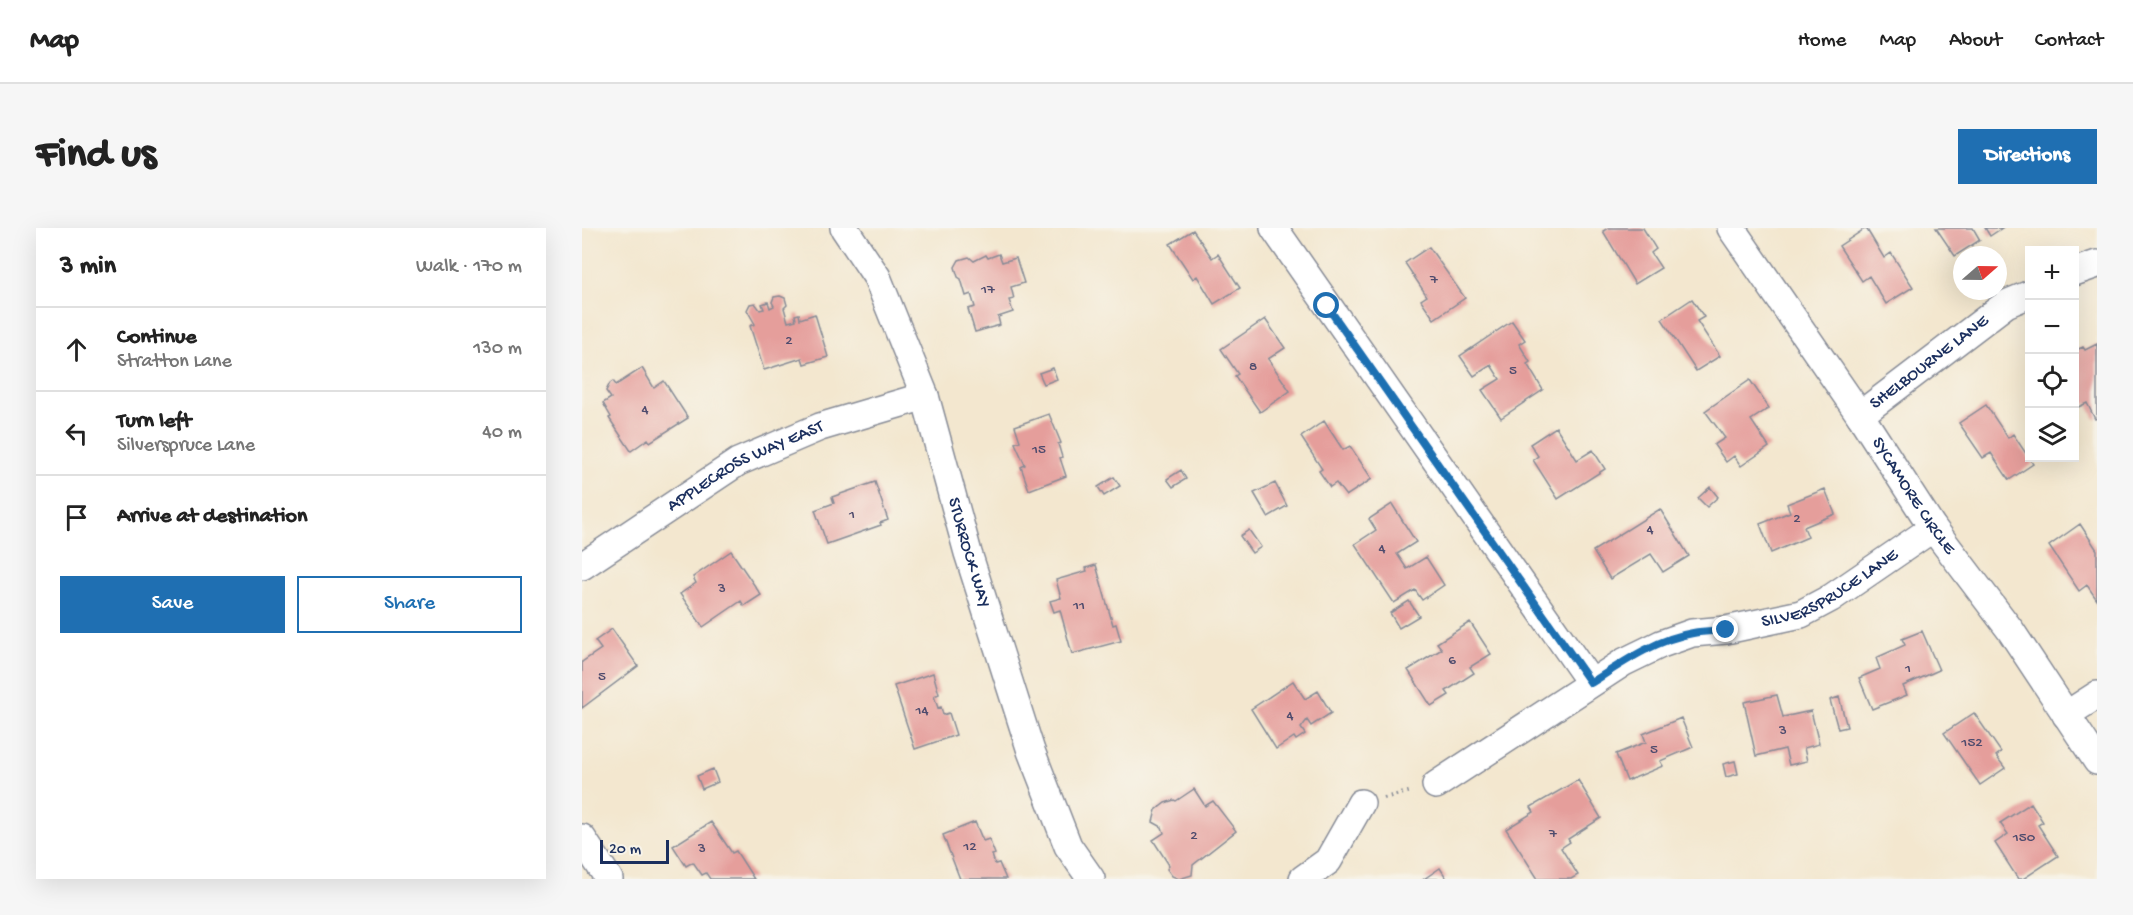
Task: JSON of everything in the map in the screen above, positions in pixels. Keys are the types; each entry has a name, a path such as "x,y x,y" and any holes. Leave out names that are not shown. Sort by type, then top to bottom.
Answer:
{"street":[{"name":"STURROCK WAY","path":"844,228 877,277 925,396 968,553 1031,751 1068,846 1091,879"},
{"path":"1274,228 1591,683"},
{"name":"SYCAMORE CIRCLE","path":"1731,228 1860,415 1933,528 2011,631 2097,761"},
{"path":"2079,270 2097,264"},
{"name":"SHELBOURNE LANE","path":"1860,415 2006,304 2025,296"},
{"name":"APPLECROSS WAY EAST","path":"582,566 738,462 820,427 925,396"},
{"name":"SILVERSPRUCE LANE","path":"1436,785 1624,662 1661,644 1692,633 1736,628 1801,614 1831,598 1933,528"},
{"path":"2066,715 2097,695"},
{"path":"1303,879 1328,861 1361,803"},
{"path":"582,838 609,879"}],"path":[{"path":"1361,803 1436,785"}],"building":[{"path":"1608,228 1643,228 1656,249 1651,253 1661,268 1635,284 1603,231"},
{"path":"1866,228 1884,258 1891,253 1913,287 1886,304 1869,276 1862,281 1839,246"},
{"path":"1936,228 1973,228 1980,240 1971,246 1953,246 1953,253"},
{"path":"1985,228 2002,228 1990,236"},
{"path":"1193,230 1212,258 1218,254 1240,288 1214,304 1197,276 1193,279 1170,244"},
{"path":"1429,247 1465,298 1434,319 1421,300 1427,296 1405,263"},
{"path":"999,254 1002,262 1016,258 1024,283 1011,287 1014,299 1009,300 1013,312 998,317 1000,325 975,332 968,309 975,307 971,294 966,296 955,267 959,260 969,257 974,261 986,255 988,258"},
{"path":"774,297 785,298 787,305 784,308 788,322 796,320 795,315 799,314 800,319 815,314 828,357 804,364 802,358 764,370 750,326 755,324 747,310 750,304 755,303 760,310 764,309 762,304 768,302 770,308 774,306 772,302"},
{"path":"1692,299 1704,317 1697,321 1720,356 1696,371 1662,319"},
{"path":"1265,319 1285,348 1268,359 1290,391 1260,412 1235,376 1238,374 1221,349"},
{"path":"1512,321 1525,340 1519,344 1530,362 1527,364 1543,390 1501,418 1482,390 1500,379 1491,365 1474,376 1460,356"},
{"path":"2097,344 2097,418 2095,419 2087,403 2079,407 2079,349 2083,347 2085,350"},
{"path":"642,368 654,388 664,381 688,418 650,442 648,439 631,451 609,418 611,417 603,403 611,398 606,391 610,383 613,381 616,385"},
{"path":"1053,368 1057,379 1044,384 1039,373"},
{"path":"1750,380 1769,408 1751,420 1769,447 1741,466 1734,456 1726,462 1714,445 1725,438 1705,411"},
{"path":"1986,405 2008,438 2013,434 2025,452 2025,462 2033,464 2009,480 1991,453 1983,458 1959,423"},
{"path":"1049,414 1061,443 1058,444 1062,457 1060,458 1066,476 1029,490 1021,467 1025,465 1015,443 1020,441 1015,426"},
{"path":"1324,421 1343,450 1350,446 1372,479 1346,496 1336,483 1330,487 1319,471 1322,469 1301,437"},
{"path":"1556,427 1577,460 1593,450 1605,469 1558,499 1533,460 1538,456 1530,444"},
{"path":"1181,470 1186,479 1173,487 1167,479"},
{"path":"1114,477 1120,486 1104,496 1098,487"},
{"path":"875,482 888,520 880,523 881,525 827,544 815,510 834,503 832,497"},
{"path":"1275,483 1287,506 1268,517 1254,493"},
{"path":"1710,487 1718,497 1707,507 1698,498"},
{"path":"1825,489 1835,514 1804,527 1808,537 1771,553 1760,524 1790,512 1787,504"},
{"path":"1392,504 1416,542 1397,554 1407,569 1426,557 1444,585 1422,600 1415,590 1394,603 1355,544 1376,530 1369,519"},
{"path":"1660,509 1689,556 1663,572 1651,554 1610,579 1593,551"},
{"path":"2080,524 2097,550 2097,600 2087,585 2079,591 2049,546"},
{"path":"1249,530 1261,547 1252,553 1240,536"},
{"path":"731,551 761,595 744,606 741,601 703,627 680,594 696,583 693,577"},
{"path":"1096,565 1113,625 1116,624 1121,641 1072,654 1060,610 1054,612 1050,601 1061,598 1056,580 1087,571 1086,568"},
{"path":"1409,601 1419,616 1399,628 1390,613"},
{"path":"1470,622 1491,654 1470,667 1474,673 1446,691 1449,695 1431,706 1408,670 1442,649 1437,643"},
{"path":"612,629 638,666 582,708 582,662 601,649 595,641"},
{"path":"1922,631 1939,670 1903,686 1907,695 1872,709 1859,678 1880,669 1876,658 1905,645 1902,639"},
{"path":"933,673 939,694 934,696 938,708 941,707 943,715 949,713 956,735 915,749 894,686"},
{"path":"1293,681 1305,699 1318,691 1331,713 1311,726 1307,720 1301,728 1305,734 1296,740 1294,737 1276,749 1251,709"},
{"path":"1777,695 1783,717 1811,711 1819,744 1804,748 1807,761 1789,765 1785,749 1756,756 1744,702"},
{"path":"1839,697 1847,727 1838,729 1830,700"},
{"path":"1974,713 2001,752 1996,756 2005,768 1980,785 1944,733"},
{"path":"1681,718 1693,747 1660,761 1663,766 1627,781 1616,754 1646,742 1643,734"},
{"path":"1735,761 1738,774 1726,777 1723,764"},
{"path":"713,769 718,782 702,789 697,776"},
{"path":"1578,780 1601,818 1568,839 1570,842 1561,848 1578,875 1571,879 1538,879 1506,829 1534,812 1531,807"},
{"path":"1194,789 1205,806 1213,801 1236,831 1193,865 1192,875 1179,879 1172,876 1167,869 1169,865 1153,840 1164,833 1162,827 1153,822 1156,810"},
{"path":"2031,803 2043,822 2038,825 2058,856 2023,879 2018,879 1995,843 2008,834 2000,823"},
{"path":"711,822 732,853 736,851 754,879 710,879 706,873 702,875 693,862 686,866 673,846"},
{"path":"975,822 983,841 989,839 995,854 992,855 995,864 999,863 1006,879 960,879 943,835"},
{"path":"1440,868 1447,879 1424,879"}],"route":[{"path":"1327,306 1591,683 1624,662 1661,644 1692,633 1726,630"}]}
